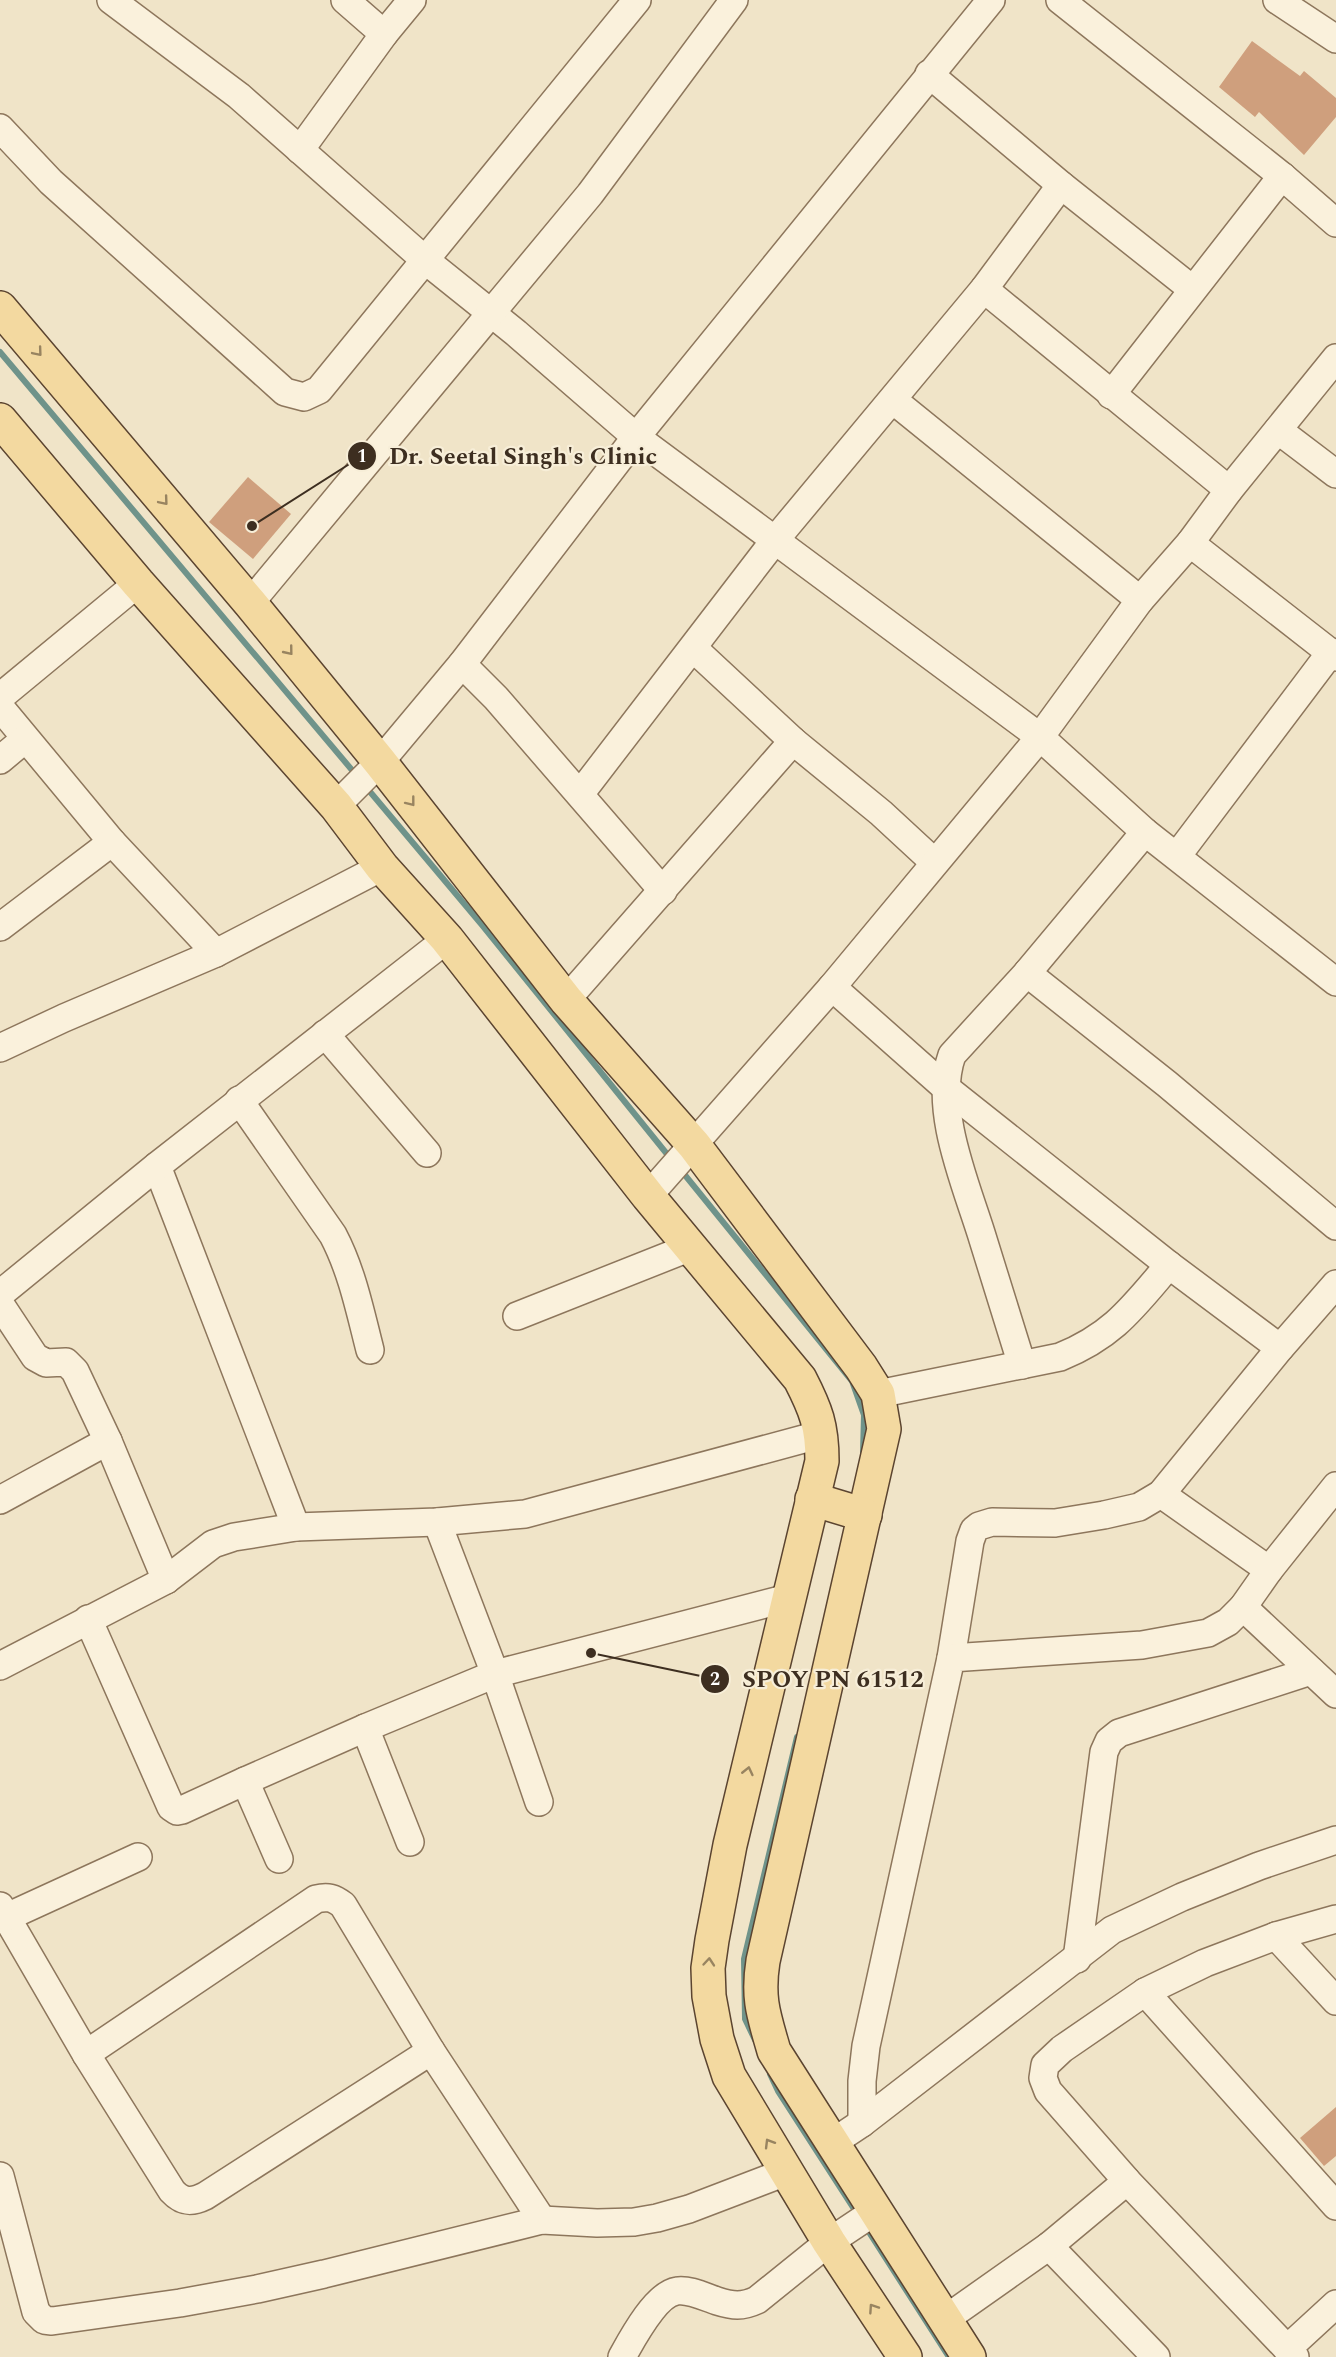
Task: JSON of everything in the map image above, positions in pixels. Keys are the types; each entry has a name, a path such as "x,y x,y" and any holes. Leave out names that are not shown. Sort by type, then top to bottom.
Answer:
{"main road":[{"path":"0,308 250,603 376,766 861,1367 878,1394 884,1429 788,1598 730,1845 708,1968 709,1995 717,2039 729,2076 786,2172 834,2238 905,2357"},
{"path":"4,431 138,583 342,800 382,867 447,939 653,1190 691,1247 800,1379 814,1407 822,1434 822,1461 840,1507 759,1987 763,2015 774,2051 873,2213 969,2357"}],"street":[{"path":"111,0 238,96 425,260 491,312 636,437 1040,737 1145,832 1336,982"},
{"path":"345,0 384,34"},
{"path":"300,150 384,34 412,0"},
{"path":"0,128 51,182 285,392 304,397 319,390 637,0"},
{"path":"250,603 590,194 734,0"},
{"path":"342,800 376,766 462,664 636,437 991,0"},
{"path":"1060,0 1282,176 1336,223"},
{"path":"1277,0 1336,39"},
{"path":"929,74 1061,185 1192,289"},
{"path":"1111,395 1282,176"},
{"path":"580,794 775,540 984,289 1061,185"},
{"path":"984,289 1229,490"},
{"path":"653,1190 832,987 1040,737 1140,600 1190,543 1229,490 1336,358"},
{"path":"893,400 1140,600"},
{"path":"1278,430 1336,474"},
{"path":"1177,855 1333,655 1190,543"},
{"path":"0,697 138,583"},
{"path":"693,648 793,741 881,813 934,862"},
{"path":"462,664 495,698 663,891"},
{"path":"0,707 112,842 216,953"},
{"path":"0,760 25,738"},
{"path":"566,1000 793,741"},
{"path":"1022,1365 953,1141 946,1071 952,1055 1027,973 1145,832"},
{"path":"0,927 112,842"},
{"path":"0,1048 216,953 382,867"},
{"path":"0,1294 240,1100 447,939"},
{"path":"1027,973 1167,1084 1336,1226"},
{"path":"832,987 946,1088 1169,1265 1280,1348"},
{"path":"325,1034 427,1153"},
{"path":"240,1100 341,1250 350,1272 370,1350"},
{"path":"157,1166 296,1527"},
{"path":"517,1316 691,1247"},
{"path":"878,1394 1060,1357 1083,1348 1120,1322 1169,1265"},
{"path":"862,2123 862,2081 866,2046 951,1658 970,1542 974,1530 992,1522 1055,1523 1104,1515 1139,1507 1161,1494 1280,1348 1336,1284"},
{"path":"0,1304 35,1357 46,1363 66,1362 75,1371 108,1441 166,1580"},
{"path":"0,1666 166,1580 204,1550 223,1540 296,1527 438,1522 525,1514 822,1434"},
{"path":"0,1500 108,1441"},
{"path":"1161,1494 1269,1570"},
{"path":"951,1658 1142,1645 1208,1633 1228,1622 1243,1607 1269,1570 1332,1499"},
{"path":"438,1522 495,1674 539,1802"},
{"path":"88,1619 171,1807 177,1811 365,1728 495,1674 788,1598"},
{"path":"1243,1607 1336,1694"},
{"path":"1077,1959 1104,1752 1109,1741 1119,1733 1311,1671"},
{"path":"365,1728 410,1842"},
{"path":"245,1781 279,1859"},
{"path":"832,2143 862,2123 1112,1930 1182,1897 1259,1866 1336,1840"},
{"path":"138,1857 4,1912 86,2054 179,2199 195,2201 431,2052"},
{"path":"86,2054 316,1899 326,1897 335,1899 343,1905 431,2052 542,2220"},
{"path":"1336,1919 1276,1935 1205,1963 1145,1992 1062,2049 1045,2065 1043,2071 1048,2091 1127,2181 1291,2353 1336,2304"},
{"path":"1276,1935 1336,2001"},
{"path":"1145,1992 1336,2206"},
{"path":"0,2176 36,2312 44,2320 52,2321 180,2303 256,2289 542,2220 597,2223 634,2222 657,2218 689,2209 786,2172"},
{"path":"944,2320 1049,2246 1127,2181"},
{"path":"622,2357 656,2303 665,2295 676,2291 687,2291 733,2306 744,2306 757,2300 834,2238 873,2213"},
{"path":"1049,2246 1156,2357"}],"building":[{"path":"1252,41 1300,76 1304,71 1336,98 1336,117 1304,155 1259,112 1255,117 1219,87"},
{"path":"248,477 291,514 253,559 209,522"},
{"path":"1336,2107 1336,2156 1324,2166 1300,2138"}],"waterway":[{"path":"0,352 357,776"},
{"path":"366,787 482,925 671,1159"},
{"path":"680,1169 852,1381 864,1415 863,1453"},
{"path":"755,2040 745,2019 744,1959 797,1737"},
{"path":"770,2074 778,2091 858,2215"},
{"path":"865,2226 949,2357"}],"place":[{"name":"Dr. Seetal Singh's Clinic","path":"252,526"},
{"name":"SPOY PN 61512","path":"591,1653"}]}
